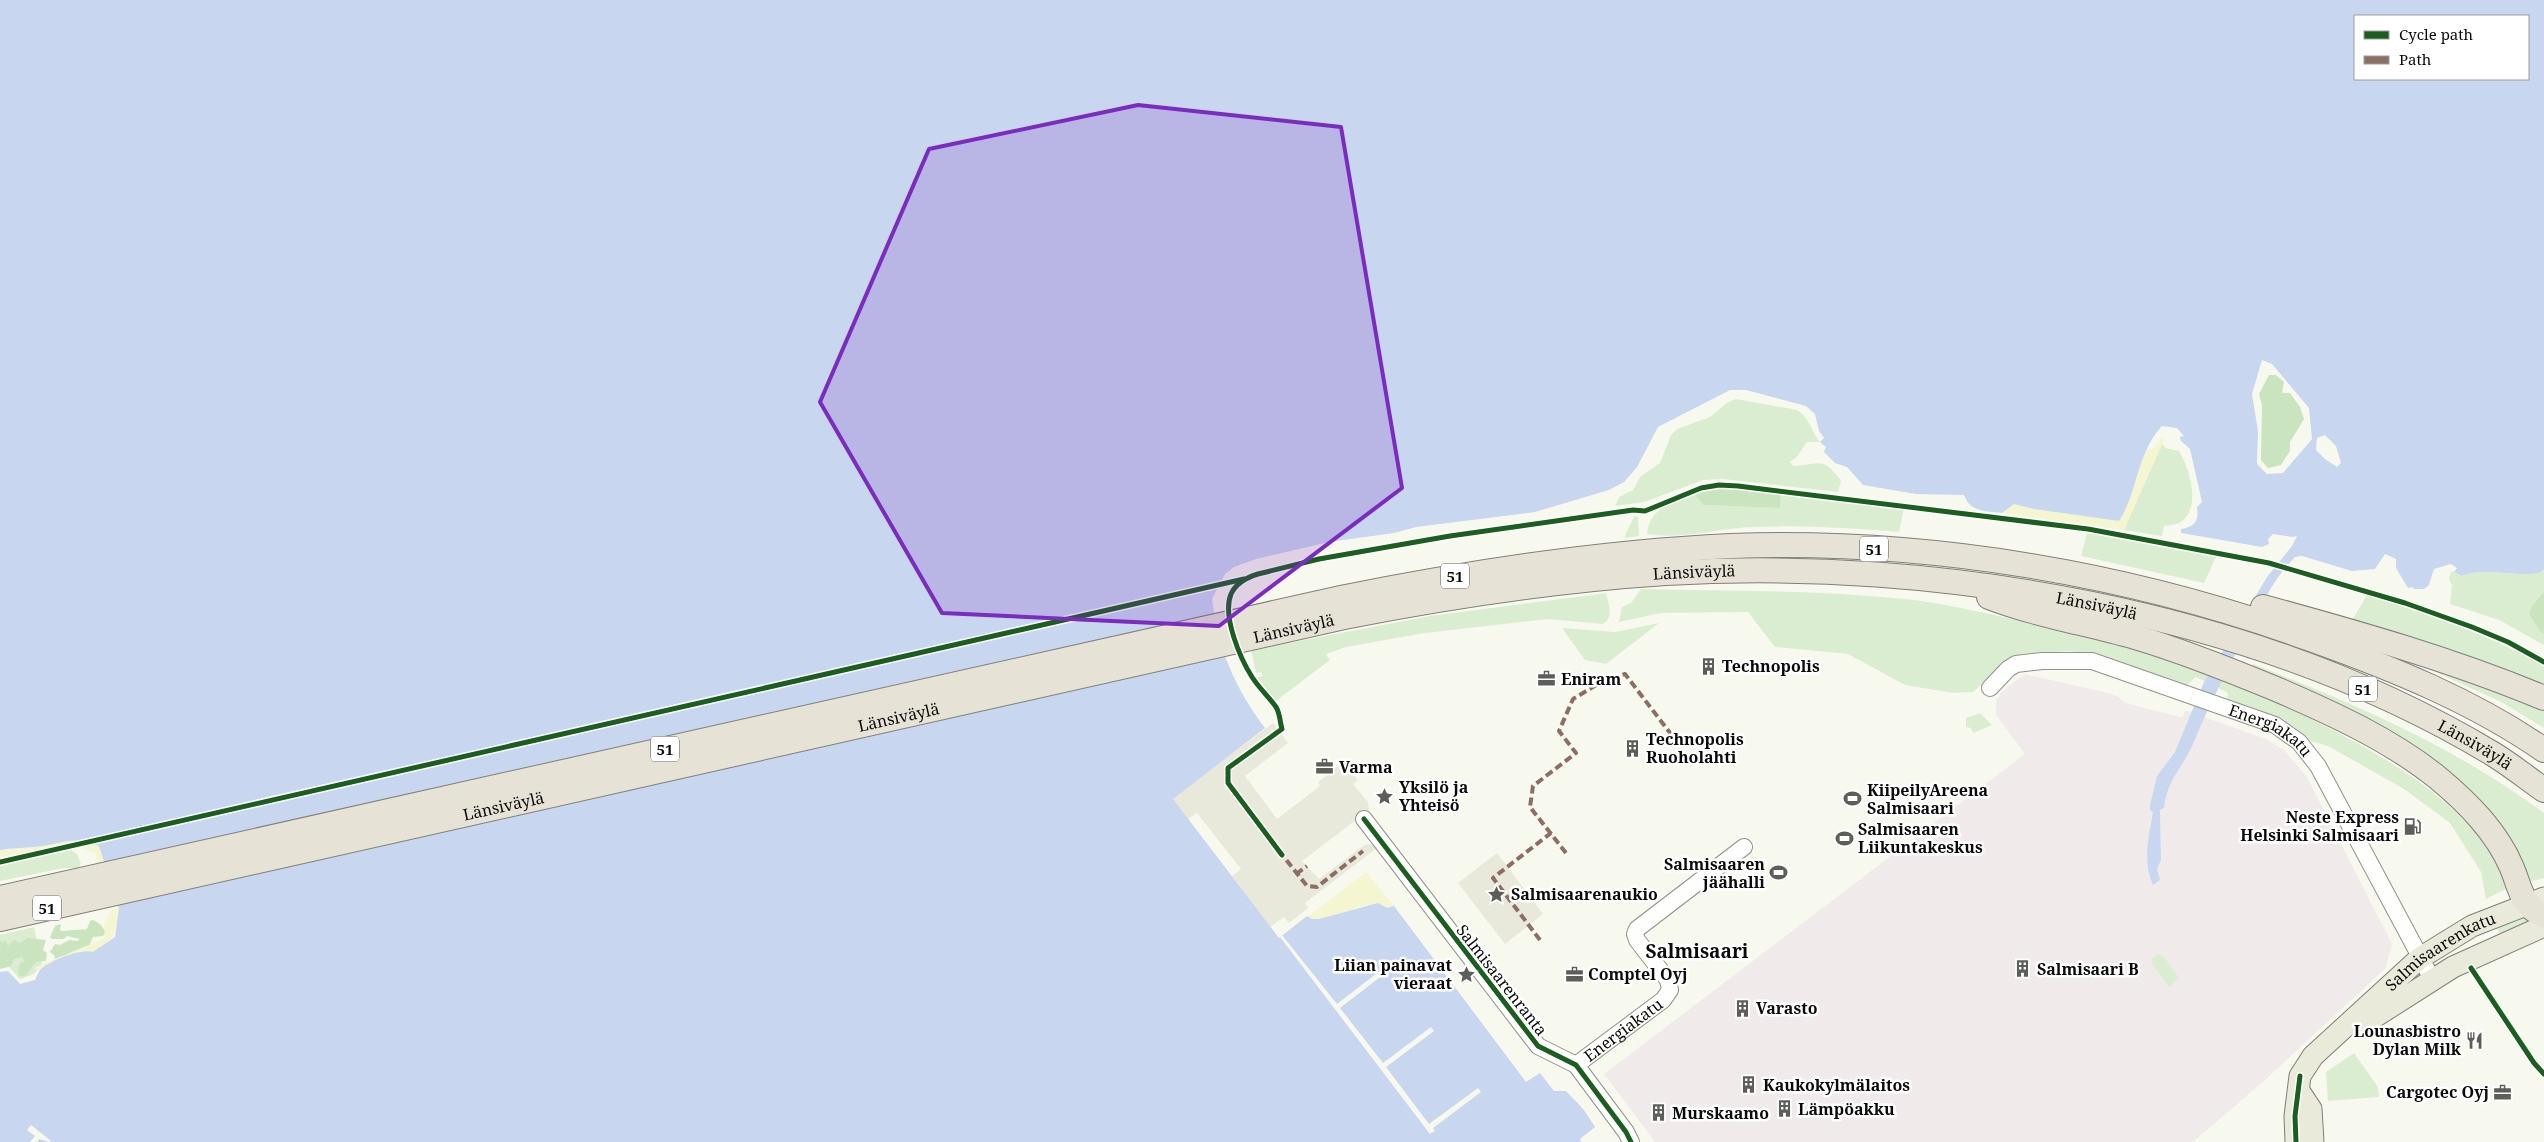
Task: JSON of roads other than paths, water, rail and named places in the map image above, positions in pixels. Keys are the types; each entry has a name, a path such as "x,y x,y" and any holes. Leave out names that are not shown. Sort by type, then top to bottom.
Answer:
{"highway":[{"name":"Länsiväylä","path":"0,919 92,888 1242,630 1423,582 1512,566 1592,556 1732,546 1874,549 1952,556 2072,573 2149,589 2215,607 2348,653 2464,702 2513,729 2544,750"},
{"name":"Länsiväylä","path":"1242,630 1434,600 1592,579 1669,573 1801,572 1950,583 2068,598 2209,633 2274,654 2338,678 2441,725 2496,756 2544,790"},
{"path":"2072,573 2178,586 2263,607 2411,650 2508,683 2544,698"},
{"path":"1950,583 2022,610 2136,637 2210,662 2309,703 2361,730 2437,778 2476,814 2503,850 2538,905"},
{"name":"Länsiväylä","path":"0,898 92,888"}],"main road":[{"name":"Salmisaarenkatu","path":"2296,1142 2295,1116 2300,1076 2306,1064 2349,1025 2401,973 2420,958 2472,926 2538,905"},
{"name":"Salmisaarenkatu","path":"2349,1025 2373,1018 2432,979 2498,945 2544,926"},
{"path":"2299,1091 2311,1109 2313,1142"}],"street":[{"name":"Energiakatu","path":"1990,688 2008,669 2016,664 2033,661 2092,661 2276,724 2308,751 2318,766 2432,979"},
{"name":"Salmisaarenranta","path":"1364,819 1538,1046 1546,1052 1576,1065 1626,1132 1631,1142"},
{"name":"Energiakatu","path":"1576,1065 1663,1000 1670,990 1668,980 1637,940 1635,934 1637,929 1744,847"}],"water":[{"path":"0,0 2544,0 2544,570 2528,574 2483,572 2462,576 2454,572 2457,568 2451,564 2434,569 2429,585 2424,589 2414,589 2412,587 2408,588 2396,568 2396,559 2385,554 2375,569 2352,571 2302,556 2295,557 2263,601 2219,687 2189,753 2168,789 2164,808 2160,810 2161,860 2157,869 2160,880 2153,885 2148,867 2147,849 2153,812 2150,810 2150,805 2157,776 2175,752 2204,682 2267,577 2292,546 2297,536 2273,534 2268,539 2269,544 2262,547 2181,533 2181,529 2190,527 2195,523 2197,520 2197,507 2202,502 2190,449 2181,441 2180,437 2184,436 2177,428 2162,426 2154,436 2142,460 2130,498 2119,521 2034,509 2014,504 2002,513 1974,508 1964,495 1916,494 1863,485 1847,467 1835,463 1824,452 1826,447 1820,442 1824,438 1819,431 1815,414 1806,406 1746,390 1730,390 1658,427 1637,467 1624,482 1609,490 1535,512 1416,527 1394,533 1329,542 1256,559 1234,567 1225,574 1212,599 1223,651 1245,698 1265,728 1173,799 1279,938 1307,916 1312,919 1319,919 1378,903 1387,908 1394,906 1526,1082 1540,1073 1554,1091 1566,1091 1584,1110 1595,1127 1580,1139 1581,1142 0,1142 0,972 8,971 20,984 35,980 44,966 57,959 81,952 93,952 115,937 119,908 99,846 83,841 67,841 43,846 0,850","holes":["2262,360 2272,364 2309,408 2312,439 2283,473 2267,474 2257,464 2258,431 2252,394","2325,435 2336,446 2341,463 2337,467 2316,450 2317,438"]}],"place":[{"name":"Technopolis","path":"1708,666"},
{"name":"Eniram","path":"1547,679"},
{"name":"Technopolis Ruoholahti","path":"1632,748"},
{"name":"Varma","path":"1325,767"},
{"name":"Yksilö ja Yhteisö","path":"1385,796"},
{"name":"KiipeilyAreena Salmisaari","path":"1853,799"},
{"name":"Neste Express Helsinki Salmisaari","path":"2413,826"},
{"name":"Salmisaaren Liikuntakeskus","path":"1844,838"},
{"name":"Salmisaaren jäähalli","path":"1779,873"},
{"name":"Salmisaarenaukio","path":"1497,894"},
{"name":"Salmisaari B","path":"2023,969"},
{"name":"Liian painavat vieraat","path":"1466,974"},
{"name":"Comptel Oyj","path":"1574,974"},
{"name":"Varasto","path":"1742,1008"},
{"name":"Lounasbistro Dylan Milk","path":"2475,1040"},
{"name":"Kaukokylmälaitos","path":"1749,1085"},
{"name":"Cargotec Oyj","path":"2503,1092"},
{"name":"Lämpöakku","path":"1784,1109"},
{"name":"Murskaamo","path":"1658,1113"}],"district":[{"name":"Salmisaari","path":"1697,951"}]}
